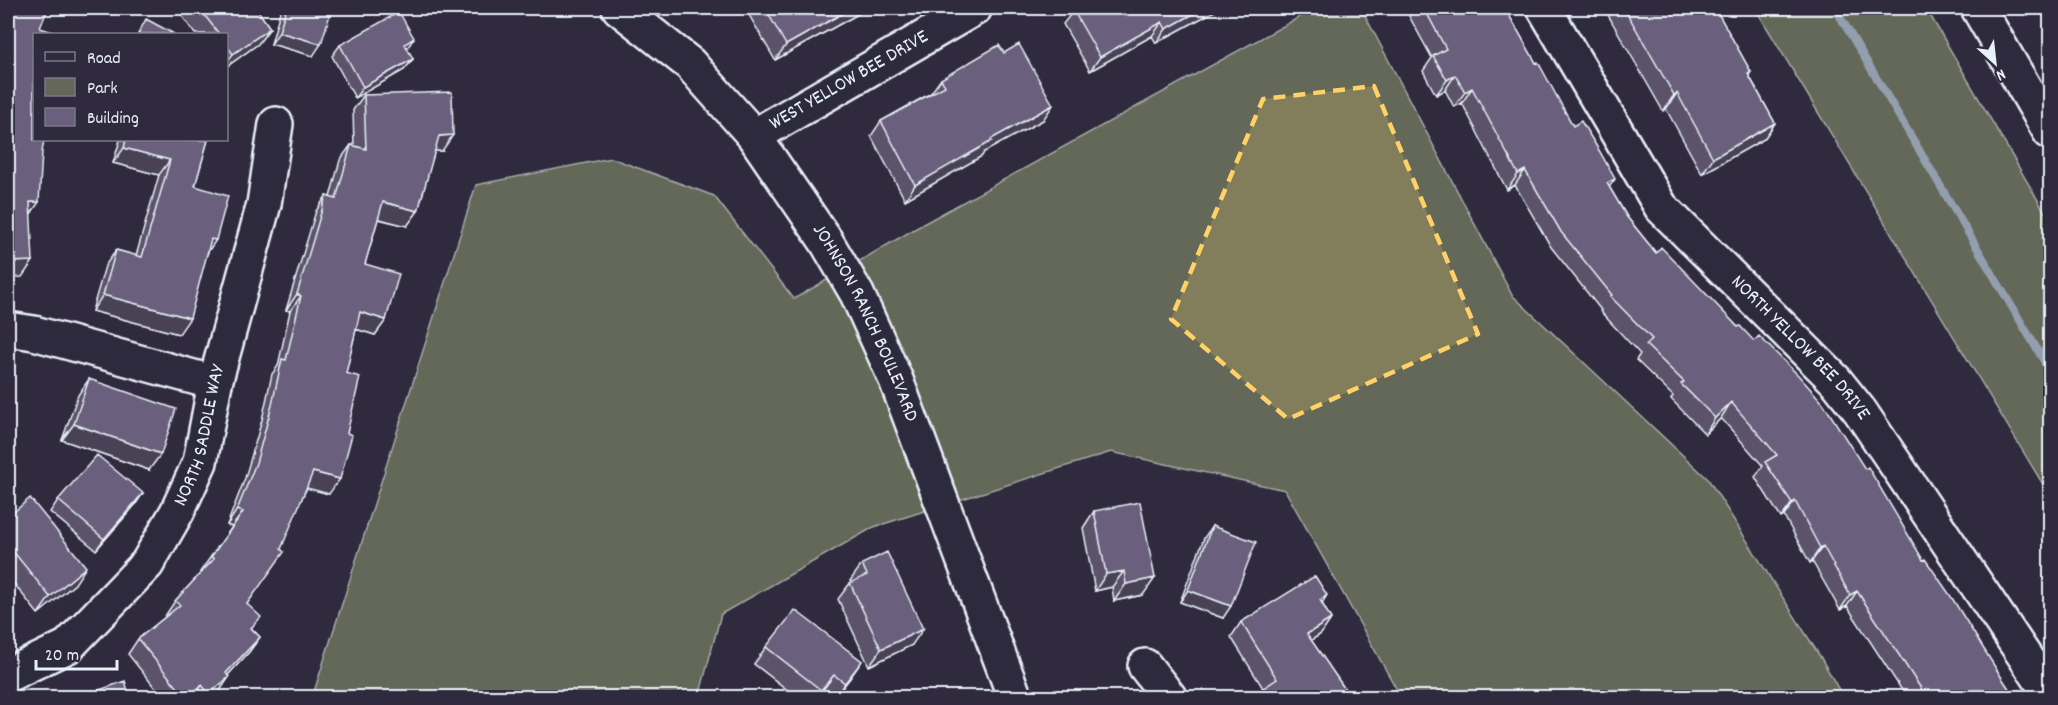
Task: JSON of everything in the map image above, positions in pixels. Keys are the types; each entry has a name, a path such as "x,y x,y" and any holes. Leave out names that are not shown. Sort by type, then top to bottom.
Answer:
{"street":[{"name":"JOHNSON RANCH BOULEVARD","path":"619,8 690,64 754,136 826,241 857,294 896,380 1015,698"},
{"name":"WEST YELLOW BEE DRIVE","path":"754,136 975,8"},
{"name":"NORTH YELLOW BEE DRIVE","path":"1544,8 1661,207 1836,381 1860,411 2050,694"},
{"path":"1978,8 2050,132"},
{"name":"NORTH SADDLE WAY","path":"8,675 68,646 147,564 177,512 200,462 215,383 264,204 276,124"},
{"path":"8,329 34,333 215,383"},
{"path":"1145,666 1170,698"}],"highlighted area":[{"path":"1374,86 1478,334 1288,419 1171,319 1263,99"}],"green space":[{"path":"1316,8 1361,8 1512,295 1708,479 1821,658 1843,697 1401,697 1285,490 1111,452 874,527 721,614 699,697 312,698 476,185 611,158 714,196 794,299 925,223"},
{"path":"1755,8 1926,8 2050,221 2050,496"}],"building":[{"path":"8,8 48,8 40,28 56,33 33,33 33,141 44,141 39,202 30,202 33,261 8,262"},
{"path":"199,8 256,8 270,28 233,54 228,48 228,33 218,33"},
{"path":"286,8 332,8 321,44 279,32"},
{"path":"765,8 852,8 786,45"},
{"path":"1078,8 1204,8 1166,29 1162,22 1100,57 1073,10"},
{"path":"1424,8 1505,8 1573,126 1581,121 1600,152 1615,179 1607,183 1627,217 1656,253 1661,247 1738,327 1740,326 1754,341 1759,336 1823,403 1865,469 1868,467 1923,560 1925,559 1952,598 2015,698 1922,698 1920,695 1924,693 1857,591 1850,595 1823,546 1820,548 1795,501 1792,503 1765,462 1777,455 1731,402 1715,418 1681,384 1684,382 1646,345 1652,339 1610,296 1612,295 1561,232 1525,170 1518,174 1472,88 1465,92 1455,75 1447,80 1433,56 1446,49"},
{"path":"1624,8 1715,8 1751,72 1748,74 1775,123 1713,158 1677,93 1674,95"},
{"path":"399,12 414,38 405,44 413,59 363,87 340,45"},
{"path":"146,19 172,33 139,33"},
{"path":"1019,44 1053,105 915,185 881,121 945,86 941,79 999,45 1004,53"},
{"path":"452,92 453,135 439,136 418,211 383,202 365,264 399,274 386,320 360,312 346,373 360,377 347,433 352,435 340,479 313,472 281,549 284,552 247,604 261,617 251,628 260,637 226,673 229,677 209,694 202,685 186,698 138,639 180,605 175,601 214,559 211,557 243,512 237,510 256,463 282,359 286,360 301,296 297,294 326,196 336,199 351,145 366,149 364,95"},
{"path":"126,141 208,141 195,186 228,196 216,240 211,239 190,318 103,295 116,250 142,257 170,160 124,148"},
{"path":"8,364 12,365 8,387"},
{"path":"89,379 176,409 161,454 74,424"},
{"path":"97,455 143,493 104,539 58,500"},
{"path":"30,498 86,567 50,597 8,545 8,517"},
{"path":"1140,502 1155,578 1126,584 1124,571 1106,574 1094,511"},
{"path":"1212,526 1256,542 1231,606 1188,590"},
{"path":"887,552 923,629 881,649 850,583 867,575 862,564"},
{"path":"1315,576 1327,595 1320,600 1331,619 1307,634 1351,698 1264,698 1259,691 1277,679 1241,622"},
{"path":"795,610 862,661 845,683 834,675 821,690 766,647"},
{"path":"125,681 130,698 77,698"}],"waterway":[{"path":"1835,8 2050,371"}]}
